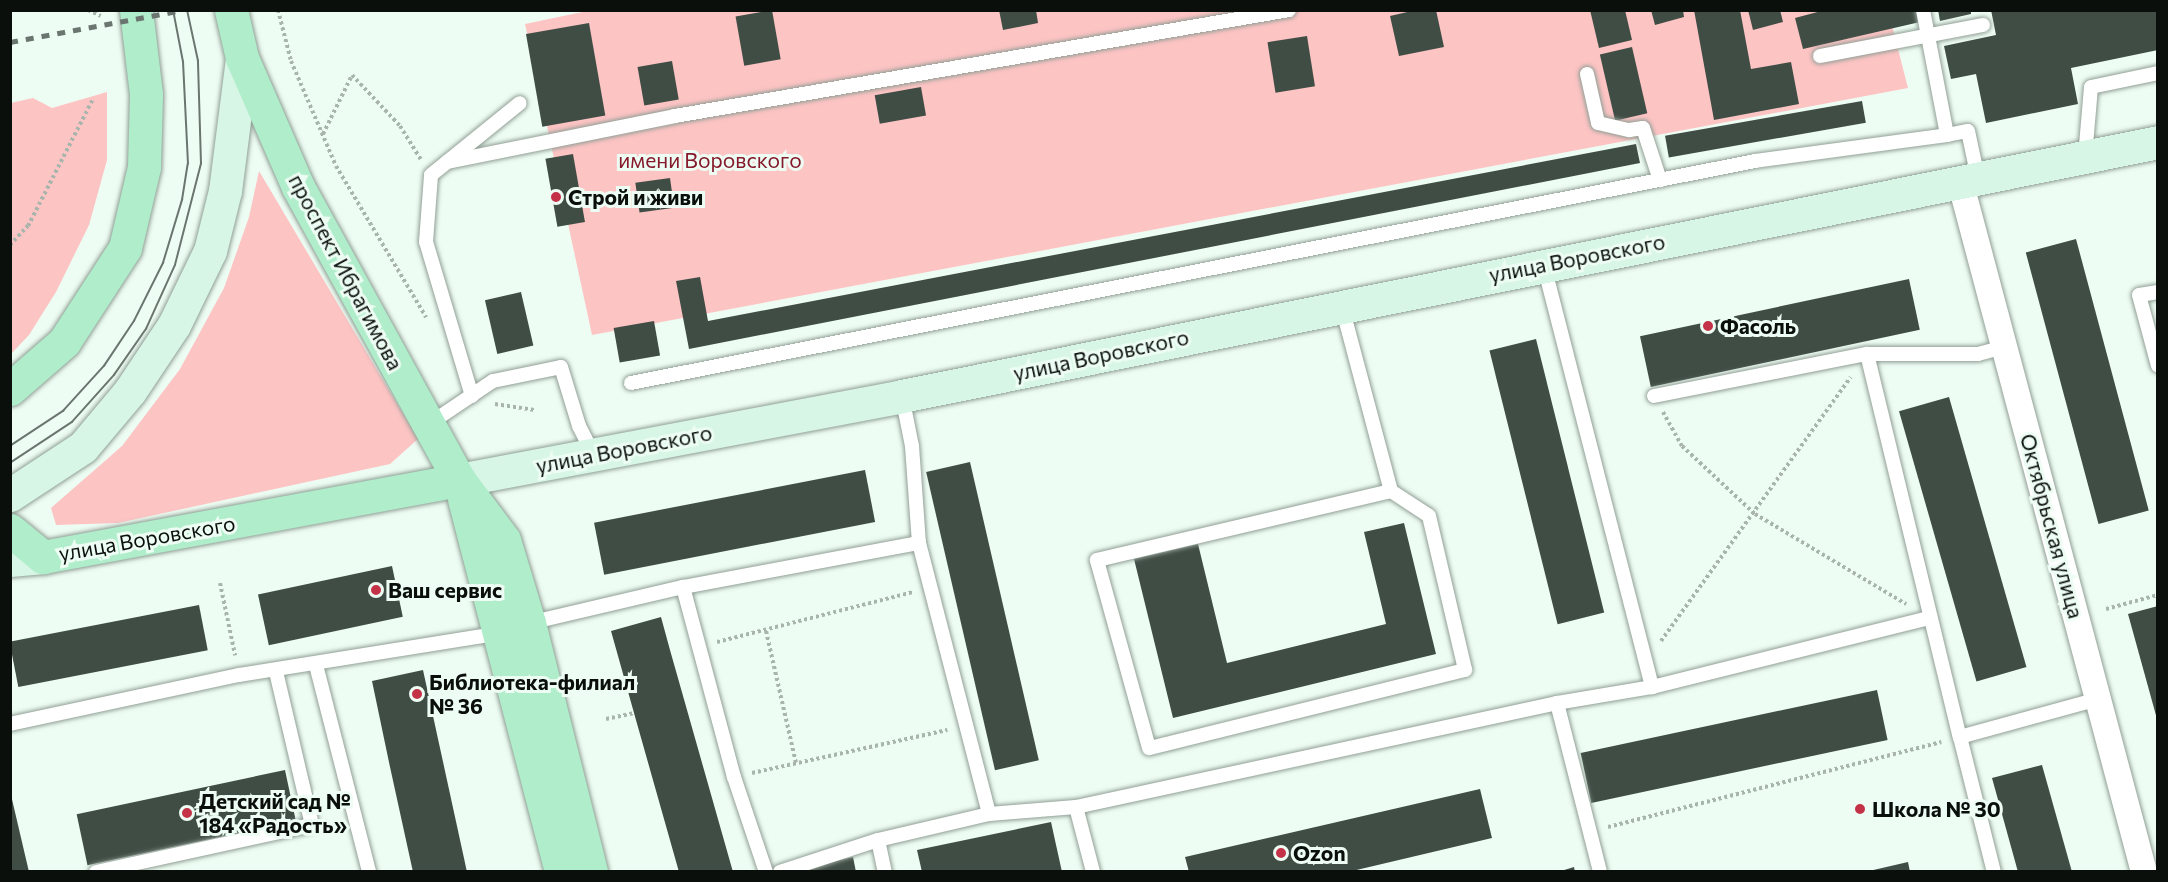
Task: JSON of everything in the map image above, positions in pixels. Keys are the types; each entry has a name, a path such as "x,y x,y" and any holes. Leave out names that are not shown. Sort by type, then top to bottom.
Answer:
{"main road":[{"path":"10,389 64,342 125,248 144,167 146,94 136,10"},
{"name":"проспект Ибрагимова","path":"231,10 242,58 298,187 459,480 515,628 591,872"},
{"name":"улица Воровского","path":"10,530 43,557 459,480"},
{"name":"проспект Ибрагимова","path":"515,628 561,872"}],"street":[{"path":"10,495 83,447 130,391 174,325 210,251 225,191 242,58"},
{"name":"улица Воровского","path":"459,480 902,396 1341,305 2157,142"},
{"name":"Октябрьская улица","path":"1969,179 2004,348 2144,872"},
{"name":"улица Воровского","path":"10,560 43,557"}],"lane":[{"path":"447,162 675,116 1289,10"},
{"path":"1923,10 1947,135"},
{"path":"1820,56 1983,25"},
{"path":"2085,157 2091,87 2157,73"},
{"path":"1587,74 1598,123 1629,130 1643,128 1660,180"},
{"path":"472,396 426,242 431,175 520,103"},
{"path":"631,383 1755,162 1968,131 1969,179"},
{"path":"1544,264 1652,687"},
{"path":"2157,292 2139,295 2157,366"},
{"path":"1341,305 1391,491 1429,516 1465,670 1149,748 1097,560 1391,491"},
{"path":"1654,396 1867,354 1978,354 2004,348"},
{"path":"1867,354 1929,618 1994,872"},
{"path":"429,424 493,381 561,367 579,426 594,454"},
{"path":"902,396 912,446 919,543 964,726 989,814"},
{"path":"10,724 239,675 276,672 515,628 683,587 919,543"},
{"path":"683,587 734,777 766,872"},
{"path":"780,872 878,840 989,814 1076,807 1557,703 1652,687 1929,618"},
{"path":"316,665 369,872"},
{"path":"96,872 312,825 276,672"},
{"path":"1960,737 2098,699"},
{"path":"1557,703 1600,872"},
{"path":"1076,807 1093,872"},
{"path":"878,840 885,872"}],"path":[{"path":"88,10 101,16"},
{"path":"278,10 291,61 336,165 431,327"},
{"path":"322,135 352,75 400,126 431,175"},
{"path":"10,245 28,226 93,99"},
{"path":"1646,661 1755,514 1867,354"},
{"path":"472,396 487,403 535,410"},
{"path":"1654,396 1682,446 1755,514 1929,618"},
{"path":"220,583 239,675"},
{"path":"699,646 766,631 929,588"},
{"path":"2106,609 2157,595"},
{"path":"766,631 796,763"},
{"path":"606,718 634,713"},
{"path":"734,777 964,726"},
{"path":"1590,831 1960,737"}],"green space":[{"name":"имени Воровского","path":"592,10 1888,10 1908,88 592,335 525,24"},
{"path":"107,92 107,160 89,225 56,292 29,335 11,354 11,103 33,98 52,108"},
{"path":"259,171 418,439 390,464 118,523 56,525 51,508 122,446 180,369 224,288 249,217"}],"building":[{"path":"772,10 781,59 744,66 736,16"},
{"path":"999,10 1036,10 1038,23 1003,30"},
{"path":"1416,10 1436,10 1444,47 1399,56 1390,16"},
{"path":"1590,10 1625,10 1632,40 1599,48"},
{"path":"1651,10 1683,10 1684,17 1655,25"},
{"path":"1694,10 1740,10 1751,69 1791,62 1799,104 1714,120"},
{"path":"1748,10 1780,10 1783,22 1753,30"},
{"path":"1825,10 1918,10 1920,22 1803,49 1795,18"},
{"path":"1938,10 1971,10 1971,14 1940,21"},
{"path":"1991,10 2158,10 2158,50 2071,68 2078,104 1986,123 1976,74 1951,79 1944,46 1996,35"},
{"path":"589,23 605,116 542,127 526,34"},
{"path":"1307,36 1315,86 1275,93 1267,42"},
{"path":"1632,47 1647,113 1615,121 1600,54"},
{"path":"672,61 679,99 644,105 638,67"},
{"path":"921,87 926,116 880,124 875,95"},
{"path":"1862,101 1866,123 1669,157 1665,136"},
{"path":"1636,144 1640,163 689,349 676,281 700,277 708,321"},
{"path":"573,154 585,222 557,227 545,159"},
{"path":"670,178 674,208 640,213 635,183"},
{"path":"2076,239 2149,510 2099,524 2026,252"},
{"path":"1909,279 1920,330 1651,387 1640,336"},
{"path":"521,292 533,346 497,354 485,300"},
{"path":"654,321 660,355 620,363 614,328"},
{"path":"1536,339 1604,613 1558,624 1489,351"},
{"path":"1949,397 2026,667 1976,681 1899,411"},
{"path":"970,462 1039,760 995,770 926,472"},
{"path":"865,470 875,522 604,575 594,523"},
{"path":"1404,523 1436,654 1173,718 1134,559 1198,544 1227,663 1386,624 1364,532"},
{"path":"392,566 403,617 269,645 258,594"},
{"path":"199,605 208,650 18,687 10,642"},
{"path":"2158,606 2158,719 2157,719 2128,614"},
{"path":"661,617 733,872 679,872 634,713 611,631"},
{"path":"423,670 467,872 413,872 390,767 372,681"},
{"path":"1877,690 1888,740 1591,803 1581,753"},
{"path":"2042,765 2072,872 2018,872 1992,778"},
{"path":"285,770 296,821 87,865 77,814"},
{"path":"1480,789 1492,838 1348,872 1189,872 1185,857"},
{"path":"11,795 29,872 10,872"},
{"path":"1051,822 1062,872 922,872 917,850"},
{"path":"853,857 856,872 803,872 802,869"},
{"path":"1908,862 1910,872 1869,872 1869,871"},
{"path":"1574,867 1575,872 1561,872 1561,871"}],"tram line":[{"path":"10,446 63,411 104,366 134,321 163,263 182,200 188,164 183,62 173,10"},
{"path":"10,463 72,422 114,375 146,329 175,265 201,164 198,61 187,10"}],"railway":[{"path":"10,42 183,10"}],"place":[{"name":"Строй и живи","path":"556,197"},
{"name":"Фасоль","path":"1708,326"},
{"name":"Ваш сервис","path":"376,590"},
{"name":"Библиотека-филиал № 36","path":"417,694"},
{"name":"Школа № 30","path":"1860,809"},
{"name":"Детский сад № 184 «Радость»","path":"187,813"},
{"name":"Ozon","path":"1281,853"}]}
